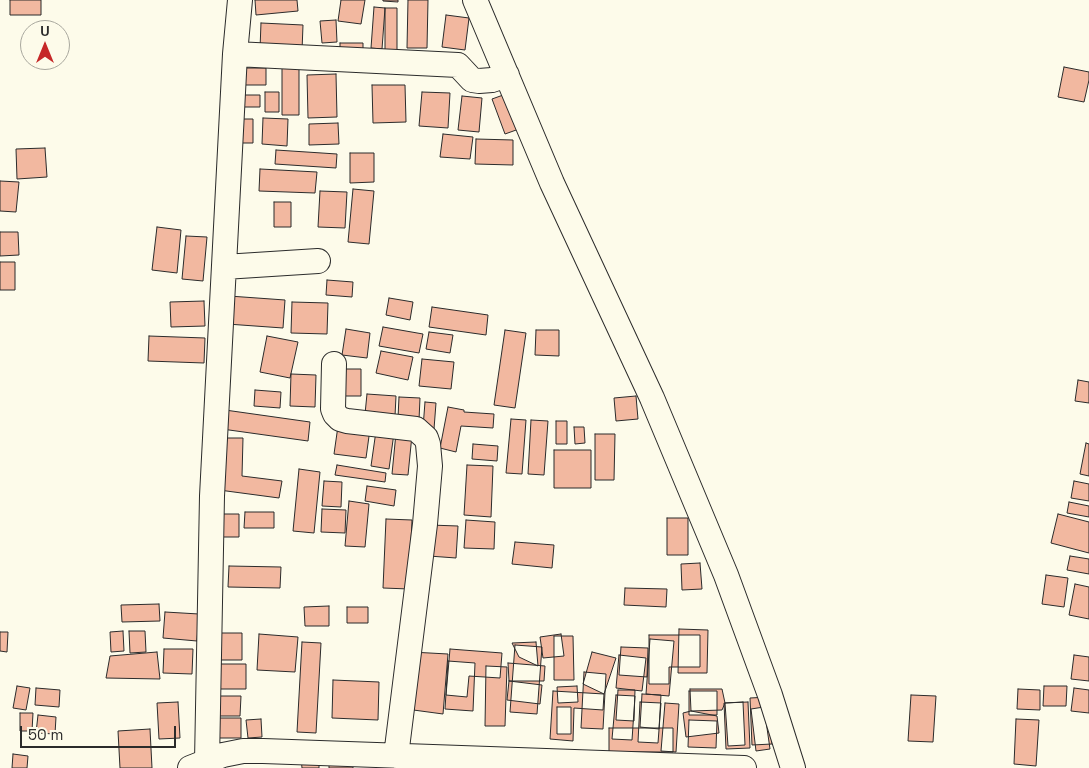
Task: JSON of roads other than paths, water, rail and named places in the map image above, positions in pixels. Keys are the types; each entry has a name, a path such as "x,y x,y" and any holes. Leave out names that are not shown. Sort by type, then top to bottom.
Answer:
{"street":[{"path":"240,0 235,54 199,765 223,755 243,751 396,756 490,764 744,768"},
{"path":"475,0 552,183 652,398 726,575 770,695 794,768 782,768"},
{"path":"235,54 458,65 472,80 479,81 492,80 507,75"},
{"path":"224,267 318,261"},
{"path":"334,364 332,402 335,414 340,419 346,422 416,430 426,438 428,444 430,466 425,524 396,756"}]}
